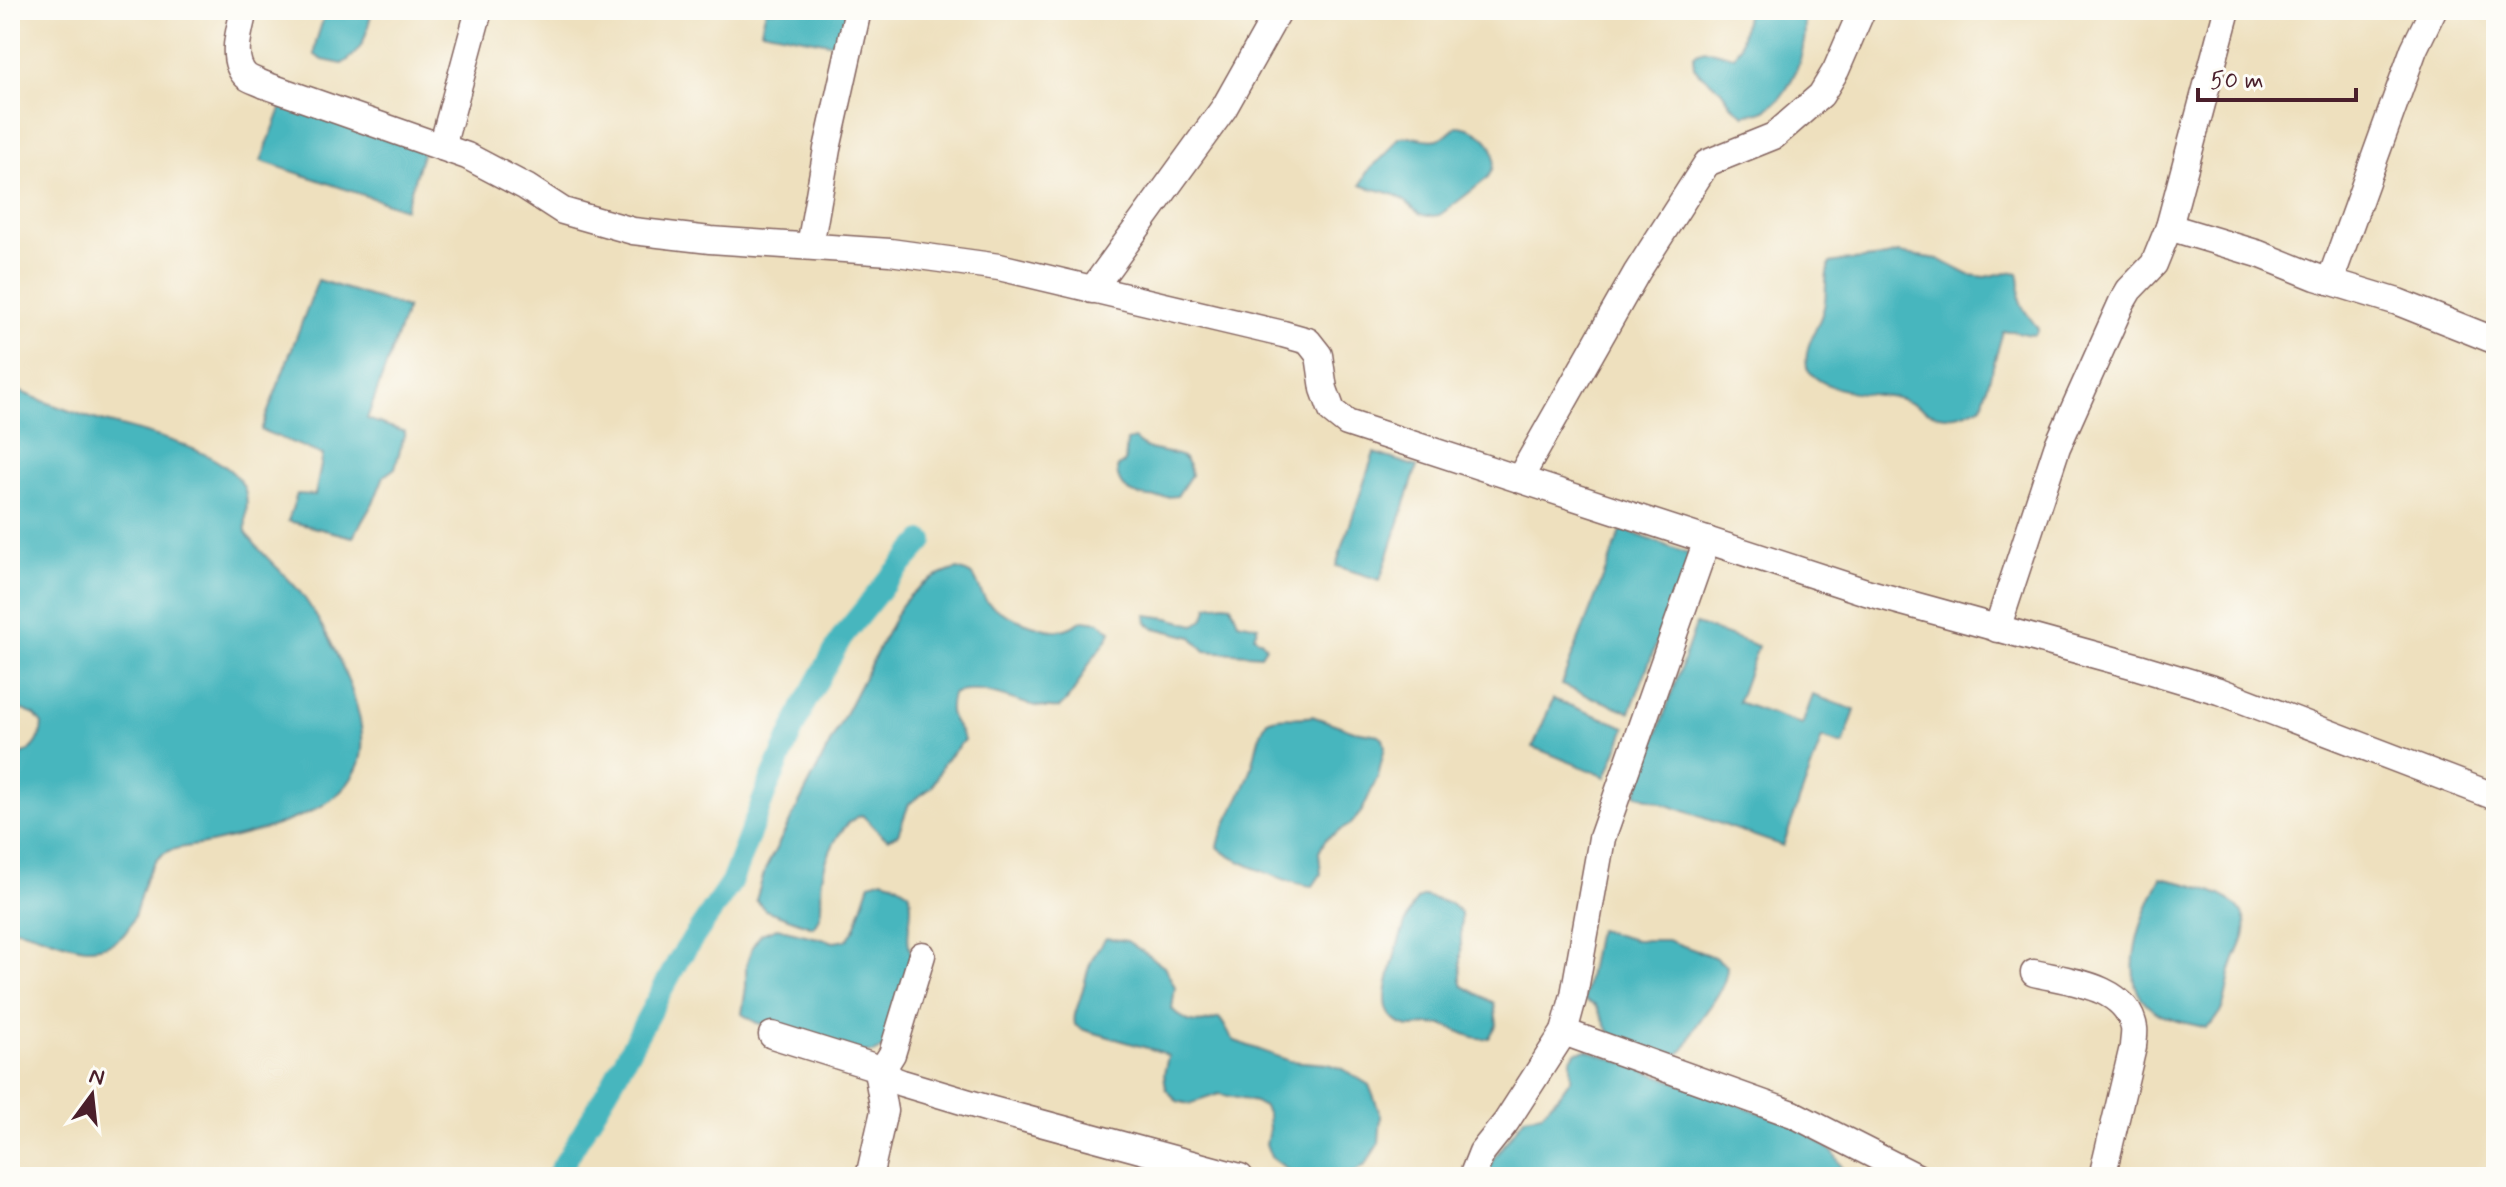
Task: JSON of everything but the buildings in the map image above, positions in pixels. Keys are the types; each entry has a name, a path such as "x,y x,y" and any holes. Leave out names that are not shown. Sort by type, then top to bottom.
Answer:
{"street":[{"path":"244,10 238,36 238,59 245,75 265,85 479,162 563,211 619,227 710,240 890,252 999,267 1308,341 1319,355 1324,389 1332,411 1347,423 1866,592 2219,691 2496,797"},
{"path":"442,147 479,10"},
{"path":"810,246 827,149 858,10"},
{"path":"1092,290 1224,108 1279,10"},
{"path":"1520,478 1637,272 1707,163 1774,136 1821,95 1858,25 1862,10"},
{"path":"1997,629 2057,447 2122,302 2154,264 2169,227 2227,10"},
{"path":"2330,281 2414,49 2433,10"},
{"path":"2169,227 2398,302 2496,341"},
{"path":"1472,1177 1482,1152 1506,1122 1564,1032 1574,995 1602,838 1707,540"},
{"path":"869,1177 884,1111 877,1082 881,1069 892,1054 922,955"},
{"path":"2034,973 2097,988 2116,999 2134,1027 2133,1047 2102,1177"},
{"path":"1564,1032 1793,1114 1917,1177"},
{"path":"772,1035 881,1069 894,1080 1240,1177"}],"water":[{"path":"326,10 372,10 360,47 342,64 315,55"},
{"path":"766,10 853,10 845,46 761,30"},
{"path":"1747,10 1805,10 1805,33 1800,61 1785,91 1763,111 1744,115 1720,89 1699,73 1694,67 1693,56 1707,50 1734,56 1740,46"},
{"path":"284,101 423,151 405,209 261,161"},
{"path":"1457,126 1476,131 1489,143 1493,150 1493,168 1488,177 1439,215 1423,215 1397,196 1361,185 1369,170 1400,137 1436,140"},
{"path":"1898,253 1938,259 1969,275 2018,274 2021,304 2038,329 2035,335 2003,331 1982,405 1960,414 1939,415 1893,397 1834,387 1823,383 1807,368 1807,351 1824,307 1830,263"},
{"path":"318,280 407,308 367,419 405,432 395,468 384,476 374,501 353,537 288,521 297,494 315,495 323,455 261,430"},
{"path":"10,387 81,415 173,441 214,459 231,471 245,489 246,532 303,596 325,631 346,677 361,724 359,764 347,785 335,797 314,810 276,825 169,851 158,858 145,879 128,930 107,945 94,948 66,944 10,928 10,758 33,747 42,724 35,715 10,705"},
{"path":"1134,439 1152,450 1184,458 1191,475 1177,496 1148,497 1130,492 1123,486 1117,468 1125,462 1127,441"},
{"path":"1374,453 1417,467 1380,580 1336,566"},
{"path":"1622,529 1691,555 1630,712 1561,685"},
{"path":"957,569 974,577 990,604 1020,620 1053,630 1069,628 1083,620 1099,622 1111,631 1110,634 1071,695 1059,708 1045,708 979,691 952,694 951,714 964,740 944,762 932,787 909,804 898,834 888,839 862,815 847,825 835,841 827,860 822,878 821,909 813,927 765,910 756,900 765,870 899,609 924,584"},
{"path":"1231,605 1238,622 1258,626 1254,636 1266,647 1261,655 1205,651 1192,637 1147,623 1146,615 1194,625 1204,618 1208,606"},
{"path":"1696,624 1758,646 1738,702 1802,725 1813,695 1855,710 1843,745 1822,738 1783,846 1636,794"},
{"path":"1553,699 1626,727 1606,777 1533,747"},
{"path":"1312,716 1354,731 1379,735 1385,747 1378,776 1362,811 1351,824 1326,839 1319,852 1321,874 1313,886 1263,871 1218,847 1249,776 1267,721"},
{"path":"2161,878 2216,893 2239,909 2245,920 2245,933 2231,969 2224,1004 2217,1018 2206,1028 2159,1014 2141,998 2135,983 2133,965 2140,927"},
{"path":"882,879 909,892 908,939 912,955 885,1046 874,1053 856,1052 757,1023 742,1014 746,966 752,947 761,934 777,928 834,942 847,940 855,928 870,883"},
{"path":"1424,896 1451,904 1461,913 1461,980 1463,986 1494,1003 1497,1024 1489,1038 1471,1036 1435,1024 1404,1026 1389,1012 1387,990 1397,950 1410,911 1416,901"},
{"path":"1599,930 1635,940 1667,940 1714,957 1727,966 1720,991 1679,1053 1666,1057 1612,1037 1596,1006 1584,1000"},
{"path":"1106,938 1127,941 1164,966 1175,987 1172,1009 1188,1021 1199,1023 1219,1018 1235,1041 1290,1061 1328,1064 1369,1085 1381,1116 1379,1143 1365,1165 1346,1177 1297,1176 1271,1157 1266,1144 1269,1129 1264,1107 1219,1094 1189,1104 1177,1101 1166,1089 1164,1074 1168,1056 1075,1025 1089,967"},
{"path":"1588,1050 1797,1126 1834,1153 1847,1177 1485,1177 1494,1158 1525,1117 1541,1114 1560,1094 1571,1078 1571,1058 1576,1052"}],"waterway":[{"path":"556,1177 613,1081 679,959 731,883 803,707 842,637 923,541"}]}
